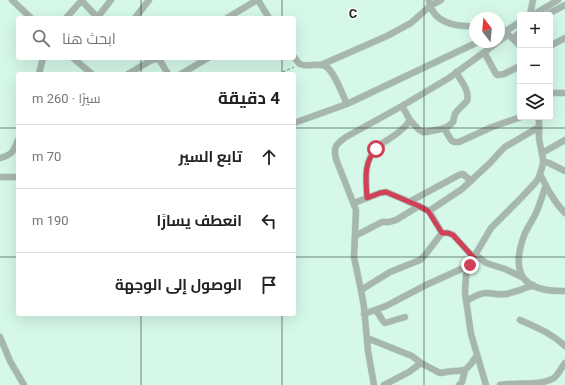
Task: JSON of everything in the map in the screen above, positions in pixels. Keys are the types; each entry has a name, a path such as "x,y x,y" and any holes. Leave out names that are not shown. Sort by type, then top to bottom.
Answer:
{"street":[{"path":"12,0 29,16"},
{"path":"17,6 22,0"},
{"path":"68,16 81,0 95,16"},
{"path":"99,16 111,0"},
{"path":"230,16 248,2 258,0 268,16"},
{"path":"296,59 300,64 304,65 321,64 387,36 411,23 430,3 441,0"},
{"path":"531,12 533,0"},
{"path":"538,12 558,0"},
{"path":"136,16 146,1"},
{"path":"430,3 431,9 438,17 450,24 457,26 469,26"},
{"path":"552,12 565,5"},
{"path":"505,37 506,32 517,24"},
{"path":"506,32 517,43"},
{"path":"513,39 517,35"},
{"path":"553,44 565,38"},
{"path":"296,122 347,104 469,46"},
{"path":"374,385 361,290 354,257 356,210 336,159 336,145 346,137 449,78 490,48"},
{"path":"484,52 498,75 504,74 517,68"},
{"path":"39,72 42,60"},
{"path":"75,60 90,72"},
{"path":"131,72 148,60"},
{"path":"160,60 167,72"},
{"path":"184,72 205,60"},
{"path":"321,64 326,66 331,72 347,104"},
{"path":"402,106 410,120 423,132 444,128 453,122 455,114 468,99 464,86 456,72"},
{"path":"553,93 565,93"},
{"path":"444,128 452,142 456,142 517,118"},
{"path":"367,198 366,167 373,152 397,134 410,120"},
{"path":"486,385 471,334 466,301 466,275 491,228 536,182 540,174 543,161 539,139 539,120"},
{"path":"428,211 462,189 505,147 539,127"},
{"path":"542,153 565,140"},
{"path":"0,158 11,153 16,145"},
{"path":"543,161 565,171"},
{"path":"409,202 459,175 463,174 471,180"},
{"path":"540,174 565,213"},
{"path":"0,177 16,177"},
{"path":"522,277 518,259 520,247 526,231 538,209 546,185"},
{"path":"354,203 386,192 428,211 442,233"},
{"path":"355,236 382,222 396,220 419,206"},
{"path":"442,233 453,235 475,257 486,263 505,269 522,277 528,283 537,288 565,291"},
{"path":"361,290 390,272 420,260 442,233"},
{"path":"364,314 396,302 426,285 470,265"},
{"path":"466,301 485,293 505,294 516,292 533,285"},
{"path":"376,310 385,323 405,317"},
{"path":"520,320 543,330 565,346"},
{"path":"0,337 10,361 24,385"},
{"path":"367,338 412,356 421,363 440,373 465,370"},
{"path":"459,385 462,382 465,370 477,355"},
{"path":"384,385 409,372 421,363"},
{"path":"500,385 537,384 548,382 557,375 565,363"}],"path":[{"path":"282,72 300,64"}],"route":[{"path":"376,149 366,167 367,198 386,192 428,211 442,233 453,235 474,258 470,265"}]}
